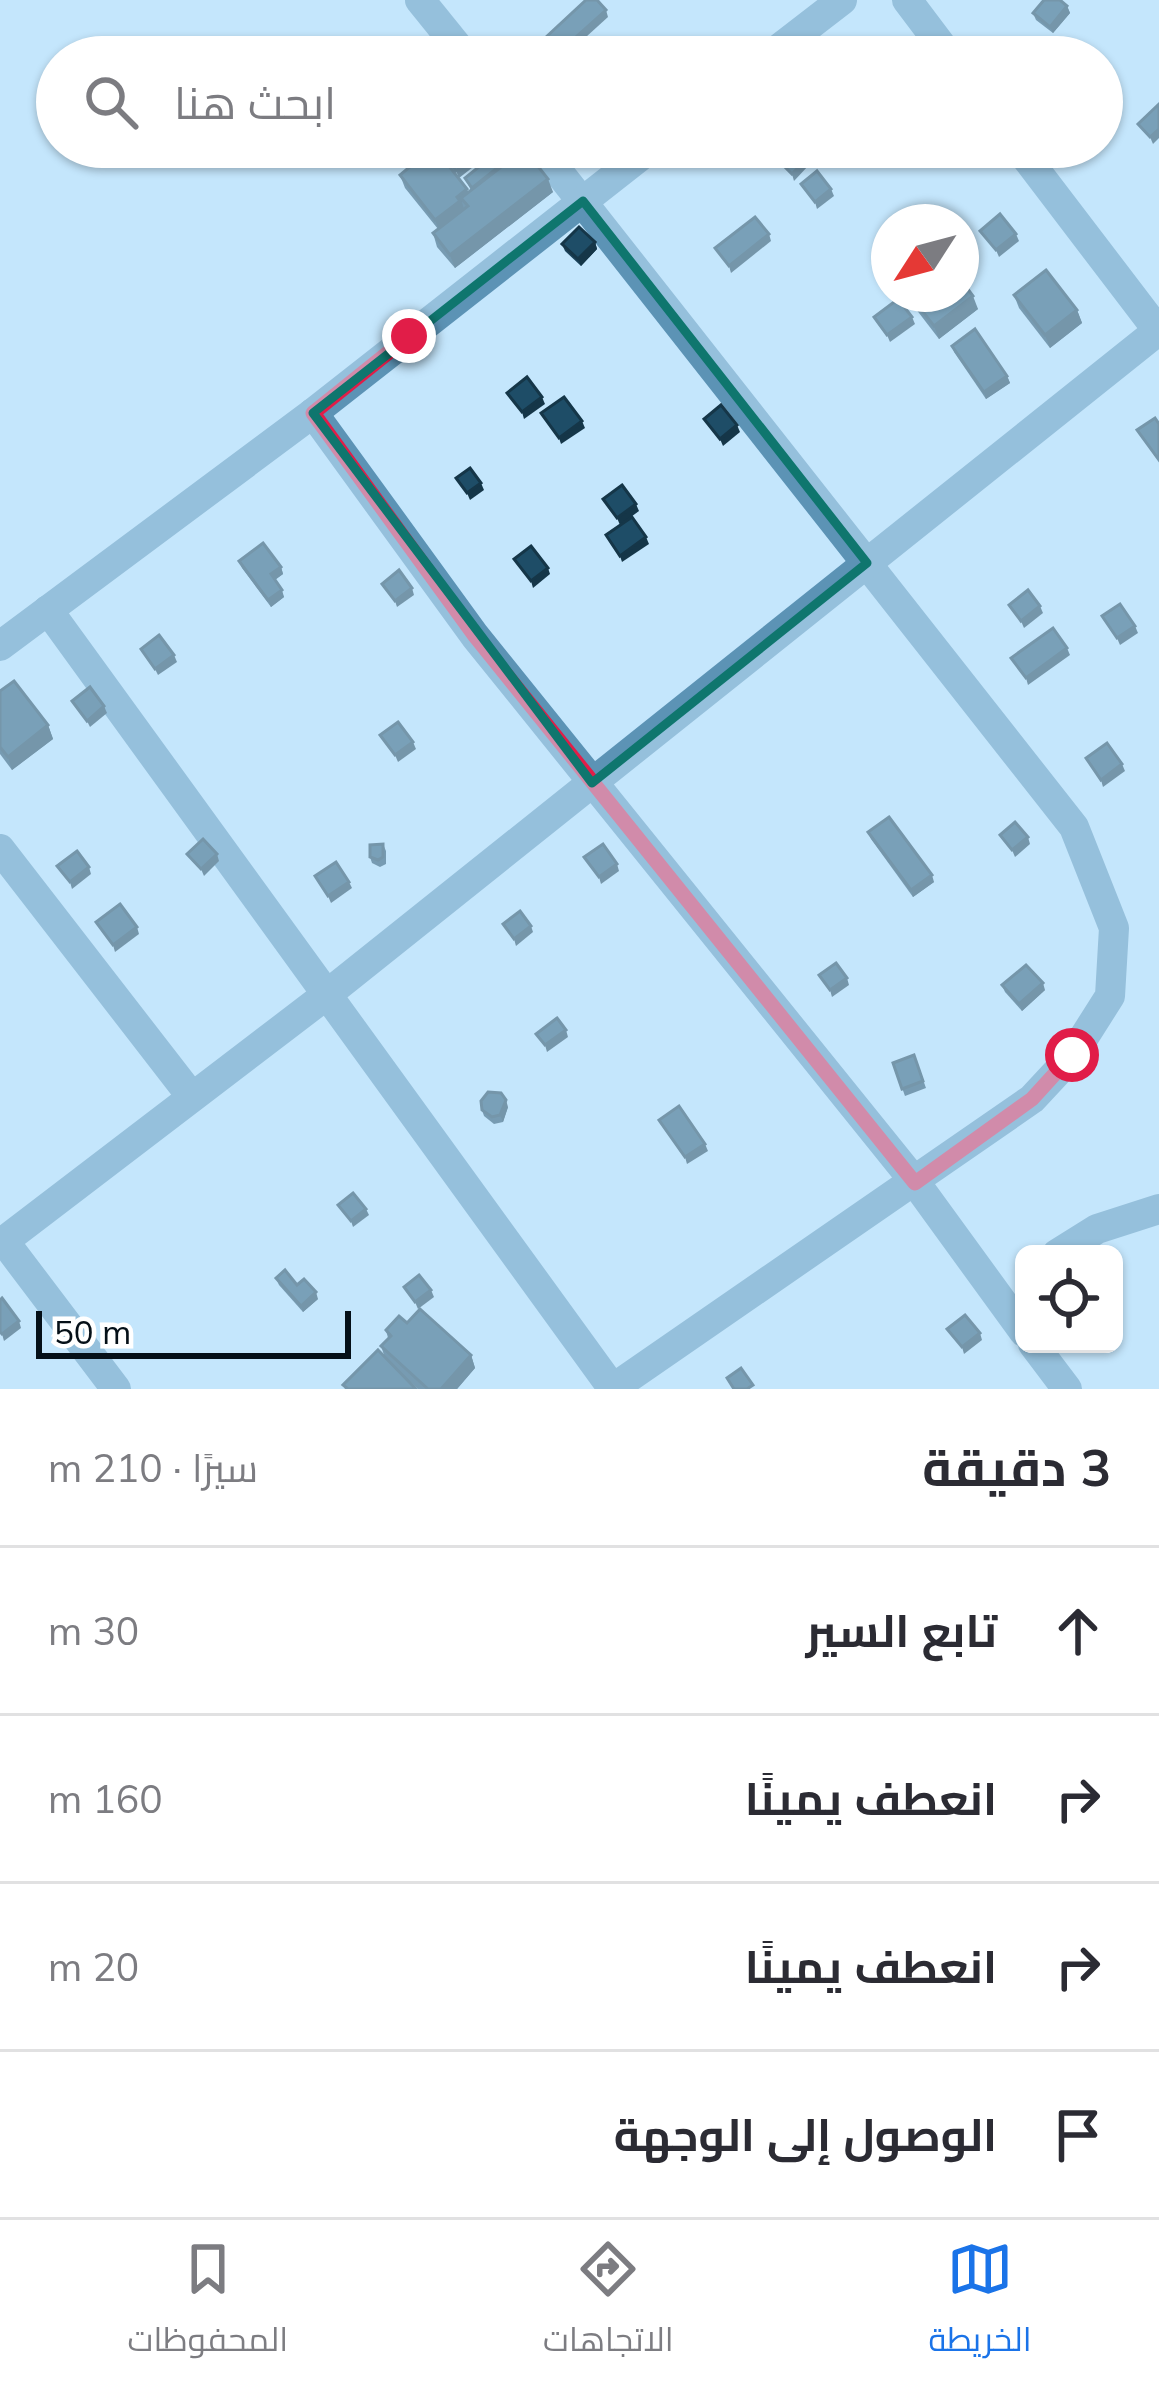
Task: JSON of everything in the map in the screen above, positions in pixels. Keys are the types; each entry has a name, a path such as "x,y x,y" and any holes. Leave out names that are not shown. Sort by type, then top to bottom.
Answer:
{"street":[{"path":"420,0 449,36"},
{"path":"795,36 842,0"},
{"path":"907,0 934,36"},
{"path":"48,610 612,1389 1032,1099 1072,1055 1110,996 1114,928 1074,827 556,168"},
{"path":"0,646 313,413 625,168"},
{"path":"116,1389 2,1243 325,996 1158,331 1034,168"},
{"path":"313,413 475,636 592,783 915,1183 1012,1290"},
{"path":"0,849 192,1097"},
{"path":"1071,1245 1097,1229 1159,1208"},
{"path":"1040,1353 1067,1389"}],"highlighted area":[{"path":"583,201 867,563 592,783 313,413"}],"building":[{"path":"586,0 597,0 606,10 577,36 547,36"},
{"path":"1044,0 1060,0 1067,6 1050,27 1033,13"},
{"path":"1159,104 1159,129 1150,137 1138,124"},
{"path":"408,168 450,168 467,189 457,197 460,201 435,220 400,175"},
{"path":"478,168 497,168 472,188 465,178"},
{"path":"500,168 539,168 548,179 450,255 433,233 468,206 461,198"},
{"path":"817,171 831,189 815,202 801,184"},
{"path":"1000,214 1016,234 996,250 980,231"},
{"path":"755,217 769,234 729,266 715,248"},
{"path":"579,227 595,242 578,259 562,244"},
{"path":"1046,270 1077,310 1045,335 1014,295"},
{"path":"881,312 908,312 912,317 887,335 874,317"},
{"path":"923,312 952,312 934,326"},
{"path":"975,329 1007,376 984,392 952,346"},
{"path":"527,377 542,397 522,412 507,393"},
{"path":"564,397 582,421 559,438 541,413"},
{"path":"721,405 737,425 720,439 704,419"},
{"path":"1155,418 1159,424 1159,460 1137,430"},
{"path":"470,468 481,483 467,493 456,478"},
{"path":"622,485 636,504 617,518 603,499"},
{"path":"632,517 646,537 620,556 606,535"},
{"path":"263,543 281,567 271,574 282,590 268,600 239,561"},
{"path":"531,546 548,568 531,581 514,559"},
{"path":"399,570 412,588 395,601 382,584"},
{"path":"1028,590 1040,606 1021,621 1009,605"},
{"path":"1120,604 1135,626 1117,638 1102,616"},
{"path":"1053,628 1067,648 1026,678 1011,658"},
{"path":"159,635 174,655 155,669 141,649"},
{"path":"14,681 48,725 8,757 0,747 0,691"},
{"path":"90,687 104,706 87,721 72,701"},
{"path":"398,722 413,742 395,755 380,735"},
{"path":"1107,743 1122,764 1101,780 1086,758"},
{"path":"889,817 932,875 911,890 868,832"},
{"path":"1015,822 1028,837 1012,850 1000,835"},
{"path":"203,839 217,854 201,869 187,854"},
{"path":"383,844 383,857 370,857 370,845"},
{"path":"603,844 617,864 599,877 584,857"},
{"path":"77,851 89,867 70,882 57,866"},
{"path":"336,862 349,882 328,896 315,876"},
{"path":"120,904 137,927 113,945 96,922"},
{"path":"520,911 531,926 514,939 503,924"},
{"path":"836,963 847,978 830,990 819,975"},
{"path":"1026,965 1043,983 1019,1004 1002,985"},
{"path":"557,1018 566,1030 545,1045 536,1034"},
{"path":"914,1055 923,1081 902,1089 893,1063"},
{"path":"488,1092 501,1093 506,1100 500,1115 492,1117 482,1110 481,1101"},
{"path":"679,1106 705,1144 685,1157 659,1120"},
{"path":"353,1193 366,1209 351,1221 338,1205"},
{"path":"285,1270 297,1285 304,1279 316,1292 301,1306 276,1278"},
{"path":"419,1275 431,1290 415,1302 404,1287"},
{"path":"0,1300 19,1321 2,1334"},
{"path":"420,1309 471,1355 441,1389 428,1389 381,1346 391,1336 386,1330 399,1316 407,1323"},
{"path":"965,1315 980,1333 962,1347 947,1329"},
{"path":"378,1350 416,1389 348,1389 343,1385"},
{"path":"741,1368 753,1385 734,1389 727,1378"}],"route":[{"path":"409,336 313,413 475,636 915,1183 1032,1099 1072,1055"}]}
